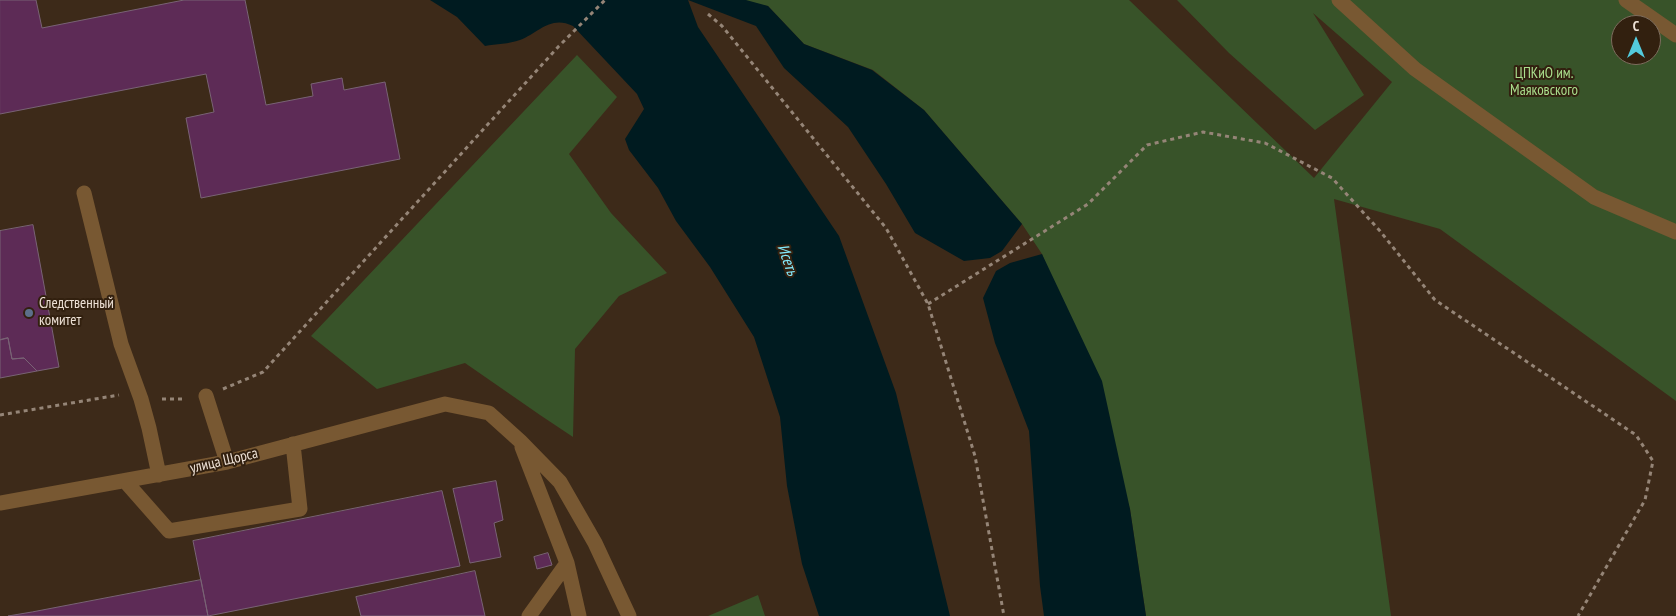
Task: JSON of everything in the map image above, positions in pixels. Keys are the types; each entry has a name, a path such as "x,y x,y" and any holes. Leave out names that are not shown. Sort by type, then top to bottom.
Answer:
{"street":[{"path":"1339,0 1415,69 1594,197 1676,232"},
{"path":"1626,0 1676,35"},
{"path":"84,193 121,344 150,428 159,475"},
{"path":"206,396 227,462"},
{"name":"улица Щорса","path":"0,502 227,462 445,404 489,413 520,441"},
{"path":"520,441 567,563 579,616"},
{"path":"520,441 560,482 595,542 629,616"},
{"path":"125,481 169,531 300,509 294,444"},
{"path":"529,616 567,563"}],"path":[{"path":"0,415 122,395 141,399 189,400 206,396 264,372 559,46 606,0"},
{"path":"708,14 728,34 886,228 928,304 975,456 1004,616"},
{"path":"928,304 1088,204 1147,144 1203,132 1266,143 1332,178 1380,231 1435,300 1636,435 1653,461 1645,500 1578,616"}],"green space":[{"name":"ЦПКиО им. Маяковского","path":"725,0 1129,0 1314,178 1392,82 1313,13 1364,95 1315,130 1229,53 1177,0 1676,0 1676,401 1440,229 1334,199 1391,616 1146,616 1130,509 1042,254 1022,224 924,110 873,70 804,44 768,6"},
{"path":"577,55 617,97 569,154 611,213 667,273 619,296 575,349 573,437 465,363 377,389 311,336"},
{"path":"758,595 765,616 708,616"}],"water":[{"name":"Исеть","path":"430,0 688,0 698,27 839,236 896,393 950,616 819,616 802,564 787,486 780,417 754,337 710,267 676,221 658,188 629,150 625,139 644,109 637,94 573,26 565,23 551,24 520,40 485,46 457,17"},
{"path":"688,0 746,0 768,6 804,44 872,70 924,110 1022,224 1002,251 990,258 964,261 915,233 886,184 848,127 784,68 756,26"},
{"path":"1042,254 1102,381 1130,509 1146,616 1044,616 1040,586 1029,431 995,343 983,298 996,271 1010,263"}],"building":[{"path":"0,0 36,0 42,28 184,0 245,0 266,105 313,96 311,84 342,78 344,90 385,82 400,159 201,198 186,118 214,112 206,74 0,114"},
{"path":"33,225 59,367 37,371 24,358 12,359 8,338 0,340 0,231"},
{"path":"8,338 12,359 24,358 37,371 0,378 0,340"},
{"path":"496,481 503,520 494,523 501,557 470,563 453,489"},
{"path":"442,491 460,566 208,616 193,541"},
{"path":"548,553 552,565 537,569 534,557"},
{"path":"475,571 485,616 361,616 356,597"},
{"path":"201,580 208,616 8,616 32,612"}],"place":[{"name":"Следственный комитет","path":"29,313"}]}
